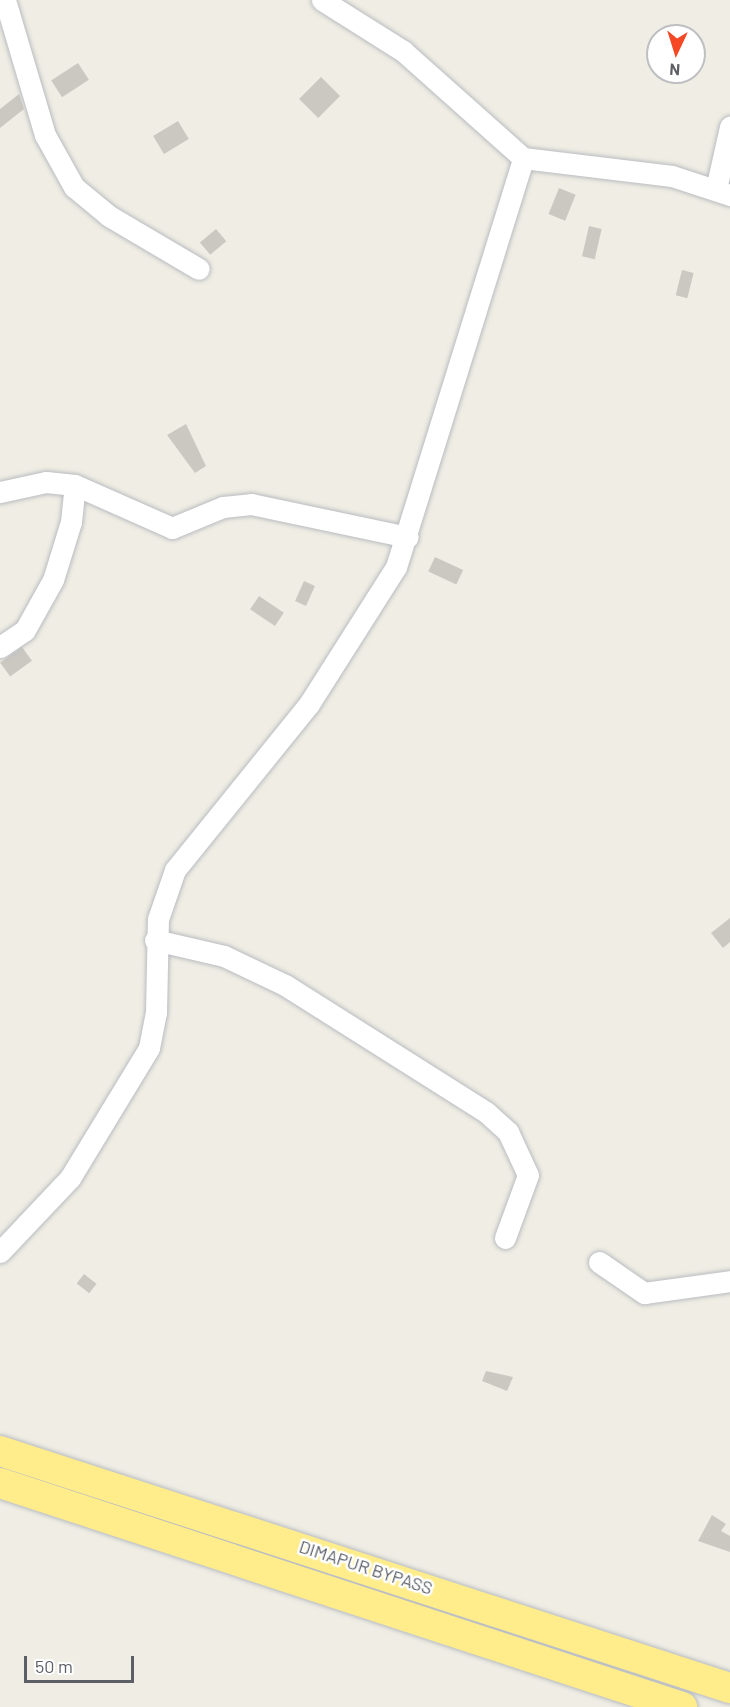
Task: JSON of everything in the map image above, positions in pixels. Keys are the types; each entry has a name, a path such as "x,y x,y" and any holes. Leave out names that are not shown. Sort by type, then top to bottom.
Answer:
{"highway":[{"name":"DIMAPUR BYPASS","path":"0,1451 730,1688"},
{"name":"DIMAPUR BYPASS","path":"0,1483 682,1707"}],"street":[{"path":"5,0 24,78 45,135 74,187 109,216 199,269"},
{"path":"331,2 421,66 523,158 672,176 723,192 730,127"},
{"path":"0,1252 70,1178 149,1048 156,1013 155,940 166,892 180,863 309,704 377,604 408,537 446,398 493,266 523,158"},
{"path":"0,492 46,482 75,485 166,528 195,522 223,507 251,504 408,537"},
{"path":"0,647 25,630 53,580 66,541 75,485"},
{"path":"155,940 224,956 285,985 486,1112 508,1132 528,1175 505,1238"},
{"path":"599,1262 644,1293 730,1281"}],"building":[{"path":"78,63 89,80 62,97 51,80"},
{"path":"321,77 340,96 318,118 299,99"},
{"path":"19,94 24,109 0,128 0,109"},
{"path":"178,121 189,139 164,154 153,136"},
{"path":"559,188 576,195 565,221 549,214"},
{"path":"589,226 602,229 595,259 582,256"},
{"path":"216,229 226,241 210,255 200,242"},
{"path":"682,270 694,273 687,298 676,295"},
{"path":"186,424 206,466 195,473 167,435"},
{"path":"435,557 463,570 456,585 428,572"},
{"path":"304,581 315,586 306,606 295,601"},
{"path":"259,596 284,613 275,626 250,609"},
{"path":"22,647 32,661 10,677 0,663"},
{"path":"730,918 730,942 723,948 711,933"},
{"path":"84,1274 97,1284 89,1293 77,1283"},
{"path":"486,1371 513,1377 507,1391 482,1381"},
{"path":"712,1515 726,1524 721,1531 730,1536 730,1552 698,1541"}]}
